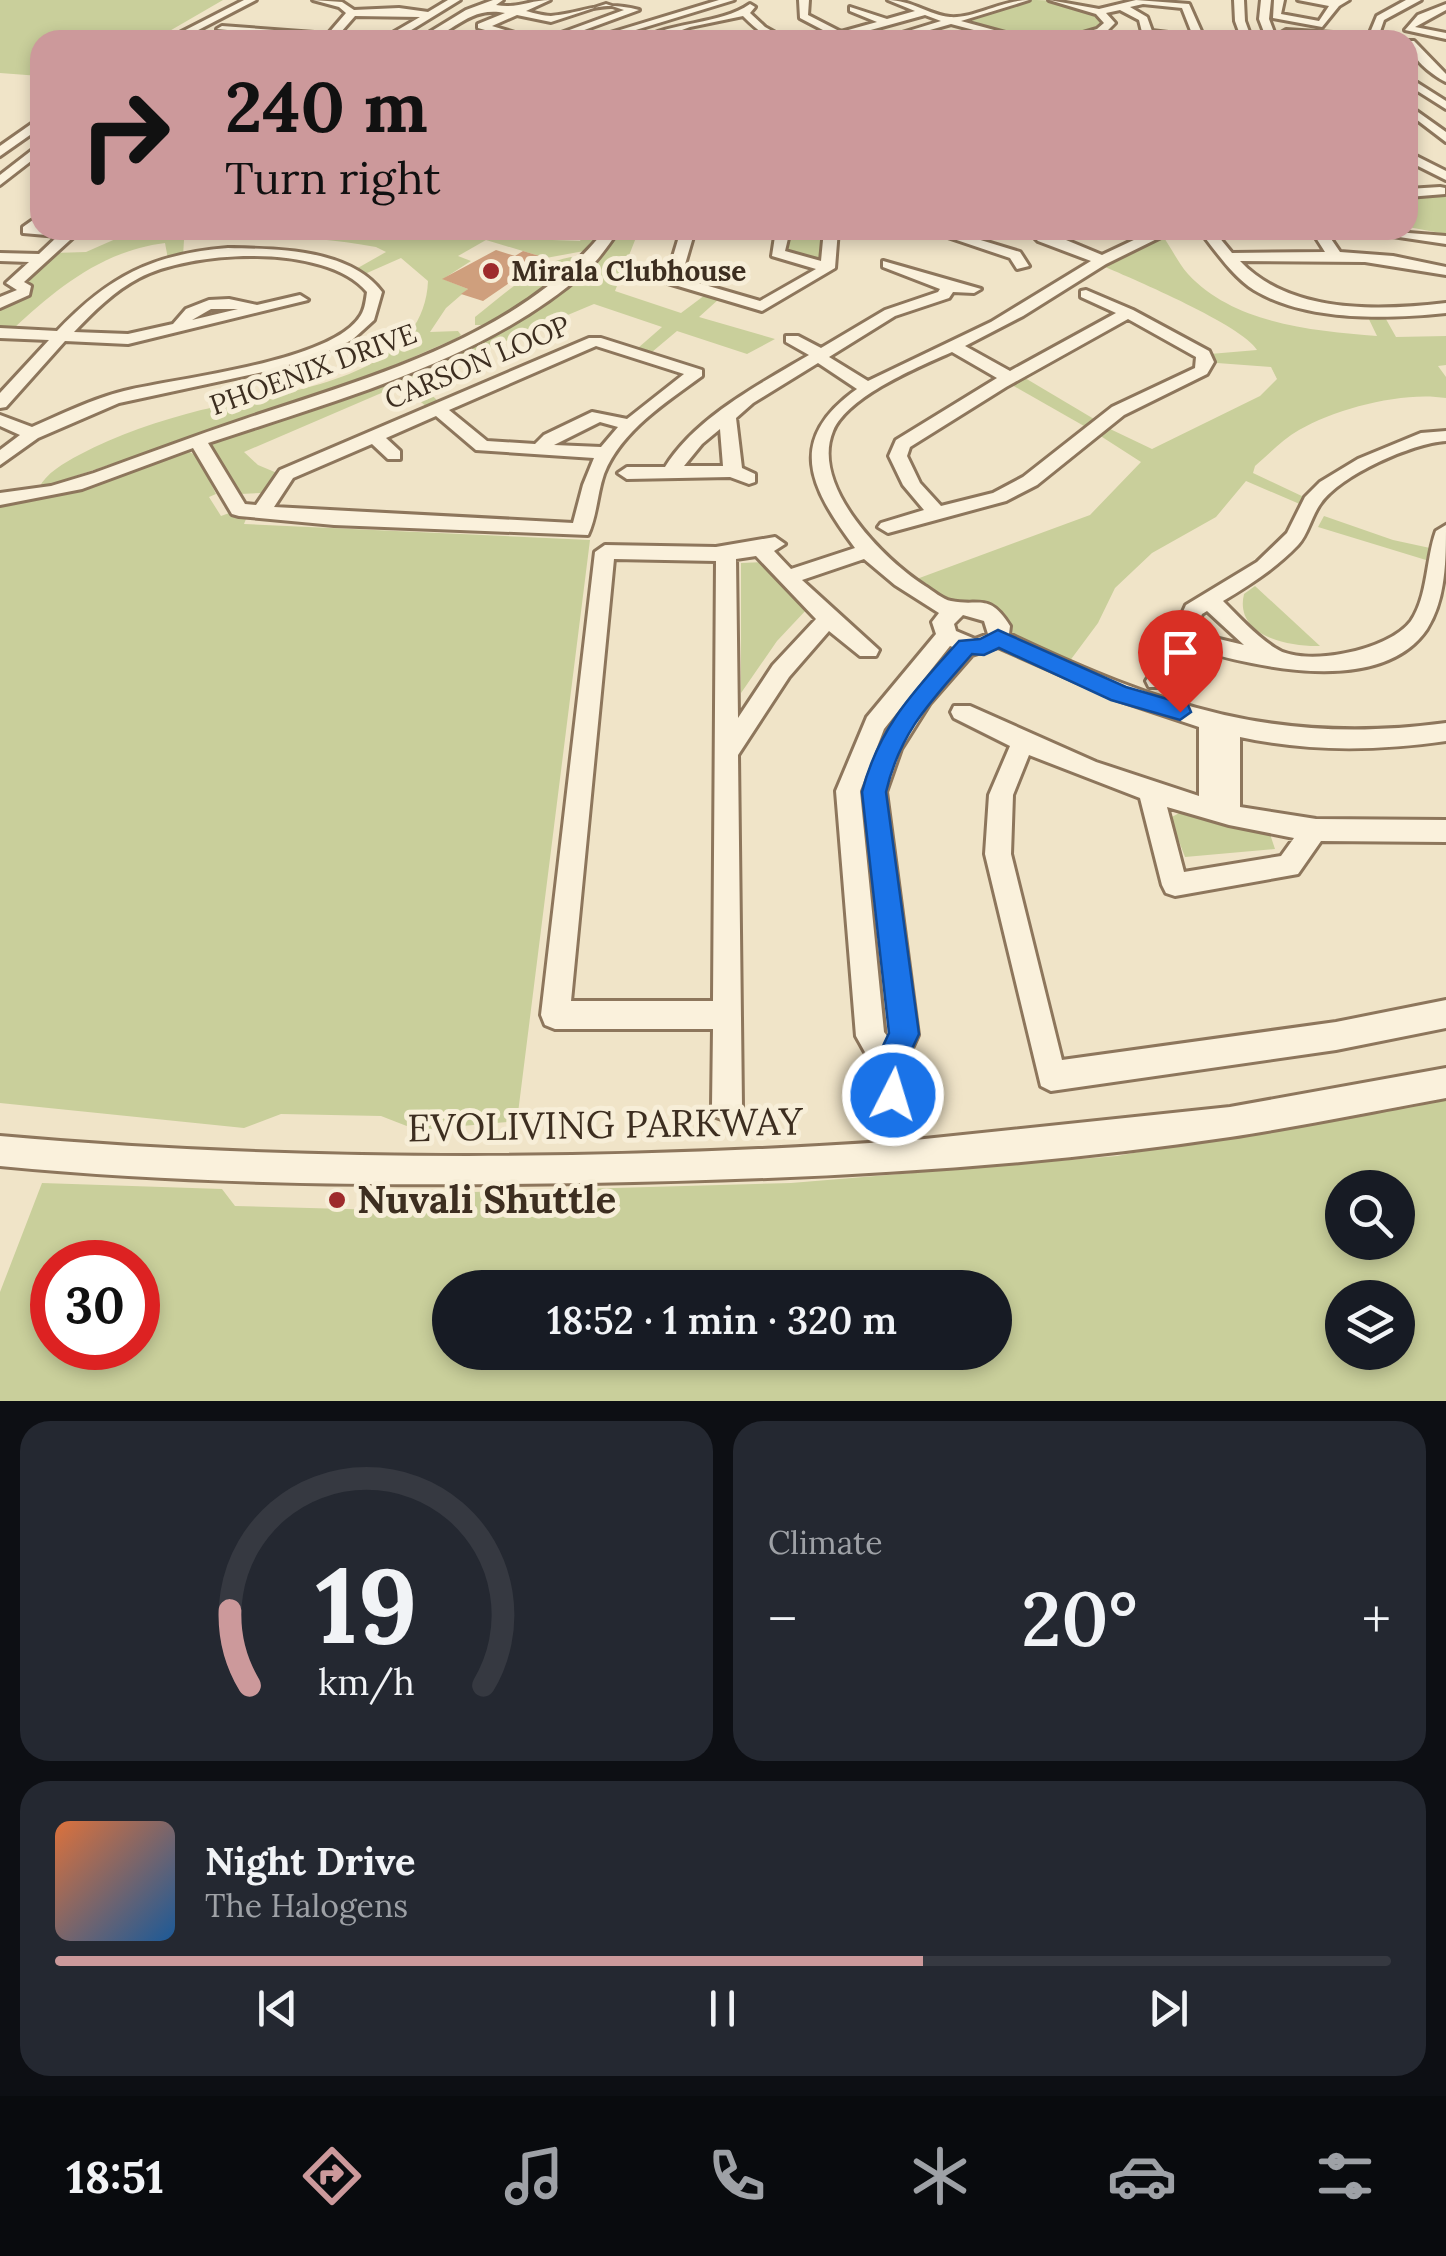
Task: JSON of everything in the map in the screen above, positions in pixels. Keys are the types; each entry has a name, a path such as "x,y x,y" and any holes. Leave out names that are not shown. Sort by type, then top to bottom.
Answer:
{"street":[{"path":"318,0 342,5 352,13 399,10 429,14"},
{"path":"405,30 455,0"},
{"path":"441,30 502,0"},
{"path":"497,30 482,26 546,0"},
{"path":"486,6 550,20 607,0 638,11 578,30"},
{"path":"626,30 729,0"},
{"path":"804,0 802,16 830,30"},
{"path":"893,0 979,30"},
{"path":"916,30 1024,0"},
{"path":"1054,0 1124,7 1148,1 1190,7 1197,30"},
{"path":"1239,0 1243,30"},
{"path":"1266,0 1264,19 1268,30"},
{"path":"1278,0 1276,16 1322,24 1339,2"},
{"path":"1304,0 1339,2"},
{"path":"1373,30 1379,19 1416,0"},
{"path":"864,30 953,3"},
{"path":"254,4 219,26 255,30"},
{"path":"194,30 254,4"},
{"path":"1098,30 1108,27 1100,6"},
{"path":"1124,7 1144,19 1143,30"},
{"path":"1410,30 1420,17 1446,7"},
{"path":"853,9 886,22"},
{"path":"673,30 747,10 763,30"},
{"path":"336,30 352,13"},
{"path":"285,30 294,21"},
{"path":"1418,31 1446,36"},
{"path":"1418,44 1446,48"},
{"path":"1418,53 1446,79"},
{"path":"1418,87 1446,106"},
{"path":"1418,97 1431,96"},
{"path":"1418,118 1446,138"},
{"path":"0,152 30,130"},
{"path":"1418,149 1446,163"},
{"path":"0,181 30,156"},
{"path":"1418,161 1446,176"},
{"path":"1418,178 1440,191 1418,193"},
{"path":"1418,236 1446,240"},
{"path":"7,284 61,240"},
{"name":"PHOENIX DRIVE","path":"0,498 48,492 393,373 516,314 579,272 604,240"},
{"path":"684,240 667,280 763,311 828,268"},
{"path":"777,240 770,253 828,268"},
{"path":"828,268 830,240"},
{"path":"962,240 1019,260 1034,240"},
{"path":"1053,240 1103,260"},
{"path":"902,1154 889,1065 904,1034 874,792 881,762 955,631 966,607 990,614 1000,626 998,638 984,647 955,631 872,554 830,490 818,458 820,436 830,420 873,386 951,349 1103,260 1126,240"},
{"path":"1215,240 1259,287 1283,298 1372,308 1446,308"},
{"path":"1327,240 1341,257"},
{"path":"1335,240 1341,257"},
{"path":"0,403 96,302 133,275 213,254 253,253 326,263 356,273 375,292 376,306 368,321 345,340 305,356 126,395 32,434 0,459"},
{"path":"0,257 40,258"},
{"path":"1228,257 1341,257 1446,271"},
{"path":"888,264 948,288 974,290"},
{"path":"913,306 906,298 924,277"},
{"path":"0,304 24,292 24,286 7,284"},
{"path":"672,472 682,452 702,432 728,418 747,398 890,313 944,295 948,288"},
{"path":"888,527 999,496 1030,482 1118,412 1201,371 1206,362 1202,354 1086,294"},
{"path":"0,334 128,339 300,300"},
{"path":"937,513 912,485 898,456 902,444 1128,313"},
{"name":"CARSON LOOP","path":"595,338 696,374 631,425 607,453 596,472 581,530 261,513 286,474 438,409 595,338"},
{"path":"792,339 873,386"},
{"path":"951,349 1005,381"},
{"path":"438,409 482,446 607,453"},
{"path":"540,449 550,438 598,411 631,425"},
{"path":"627,472 741,474 728,418"},
{"path":"0,420 32,434"},
{"path":"374,436 394,454"},
{"path":"1157,681 1176,653 1193,610 1264,567 1295,536 1310,504 1327,486 1364,463 1427,436 1446,436"},
{"path":"198,441 239,510 261,513"},
{"path":"1180,636 1307,663 1391,654 1417,629 1440,595 1438,549 1446,531"},
{"path":"727,1015 555,1015 605,552 726,552 768,547 793,584 828,620 868,650"},
{"path":"726,552 727,1106"},
{"path":"793,584 872,554"},
{"path":"1207,599 1274,659"},
{"path":"724,757 782,671 828,620"},
{"path":"998,638 1119,694 1219,723 1355,742 1446,732"},
{"path":"962,712 1022,744 1219,810 1314,830 1446,831"},
{"path":"1219,723 1219,810"},
{"path":"1022,744 1001,795 998,854 1051,1076 1336,1036 1446,1014"},
{"path":"1150,790 1168,894 1290,866 1314,830"},
{"name":"EVOLIVING PARKWAY","path":"2,1156 130,1164 476,1169 784,1164 981,1150 1230,1122 1446,1082"}],"green space":[{"path":"0,0 223,0 171,30 30,30 30,75 0,73"},
{"path":"1032,0 1073,5 1108,23 1097,30 994,30 960,21"},
{"path":"1418,196 1446,196 1446,234 1418,229"},
{"path":"113,240 184,240 183,256 168,259 165,243 142,247 101,263 64,286 12,330 0,329 0,306 29,293 32,288 25,279 53,253 86,252"},
{"path":"323,240 486,240 458,256 471,261 443,279 468,289 446,308 430,332 458,331 461,335 344,387 39,488 67,461 109,441 201,410 342,377 374,362 402,342 420,315 428,281 401,258 367,273 356,269 386,252"},
{"path":"486,240 601,240 595,249 546,258"},
{"path":"612,240 635,240 615,291 681,313 705,295 719,299 699,317 775,339 747,354 677,331 652,352 638,348 662,327 594,304 415,379 439,402 427,407 400,385 244,452 258,465 277,473 261,493 240,494 211,446 383,382 536,308 595,265"},
{"path":"786,240 826,240 823,262 784,252"},
{"path":"1152,240 1165,240 1184,270 1207,291 1251,314 1302,327 1377,336 1365,311 1382,312 1396,337 1446,336 1446,365 1438,366 1446,377 1446,398 1411,397 1371,403 1332,415 1293,434 1255,466 1253,473 1306,498 1302,505 1246,481 1216,517 1152,553 1115,588 1098,623 1069,662 1008,637 1004,614 996,608 983,603 946,601 914,580 1090,515 1141,462 1099,435 1108,428 1152,449 1260,396 1277,379 1271,367 1217,363 1210,354 1257,350 1210,316 1103,266"},
{"path":"571,257 581,260 516,311 475,325 475,317 521,281"},
{"path":"1025,378 1094,419 1084,426 1012,385"},
{"path":"186,450 197,456 216,494 209,497 221,516 232,512 246,519 244,524 590,540 517,1121 417,1130 381,1116 281,1114 244,1128 0,1103 0,504 43,499"},
{"path":"1324,516 1393,540 1430,548 1426,560 1318,527"},
{"path":"764,562 808,608 777,641 741,693 741,563"},
{"path":"1255,586 1320,646 1279,641 1255,629 1243,608 1244,594"},
{"path":"1183,811 1269,831 1275,849 1185,857 1170,818"},
{"path":"1446,1095 1446,1401 0,1401 0,1292 42,1183 222,1189 235,1206 383,1210 400,1194 791,1183 1117,1156"}],"building":[{"name":"Mirala Clubhouse","path":"496,250 515,256 523,251 546,258 483,301 461,294 468,289 442,279"}],"place":[{"name":"Mirala Clubhouse","path":"491,271"},
{"name":"Nuvali Shuttle","path":"337,1200"}],"route":[{"path":"893,1095 889,1065 904,1034 874,792 881,762 904,717 966,646 984,647 998,638 1119,694 1180,712"}]}
